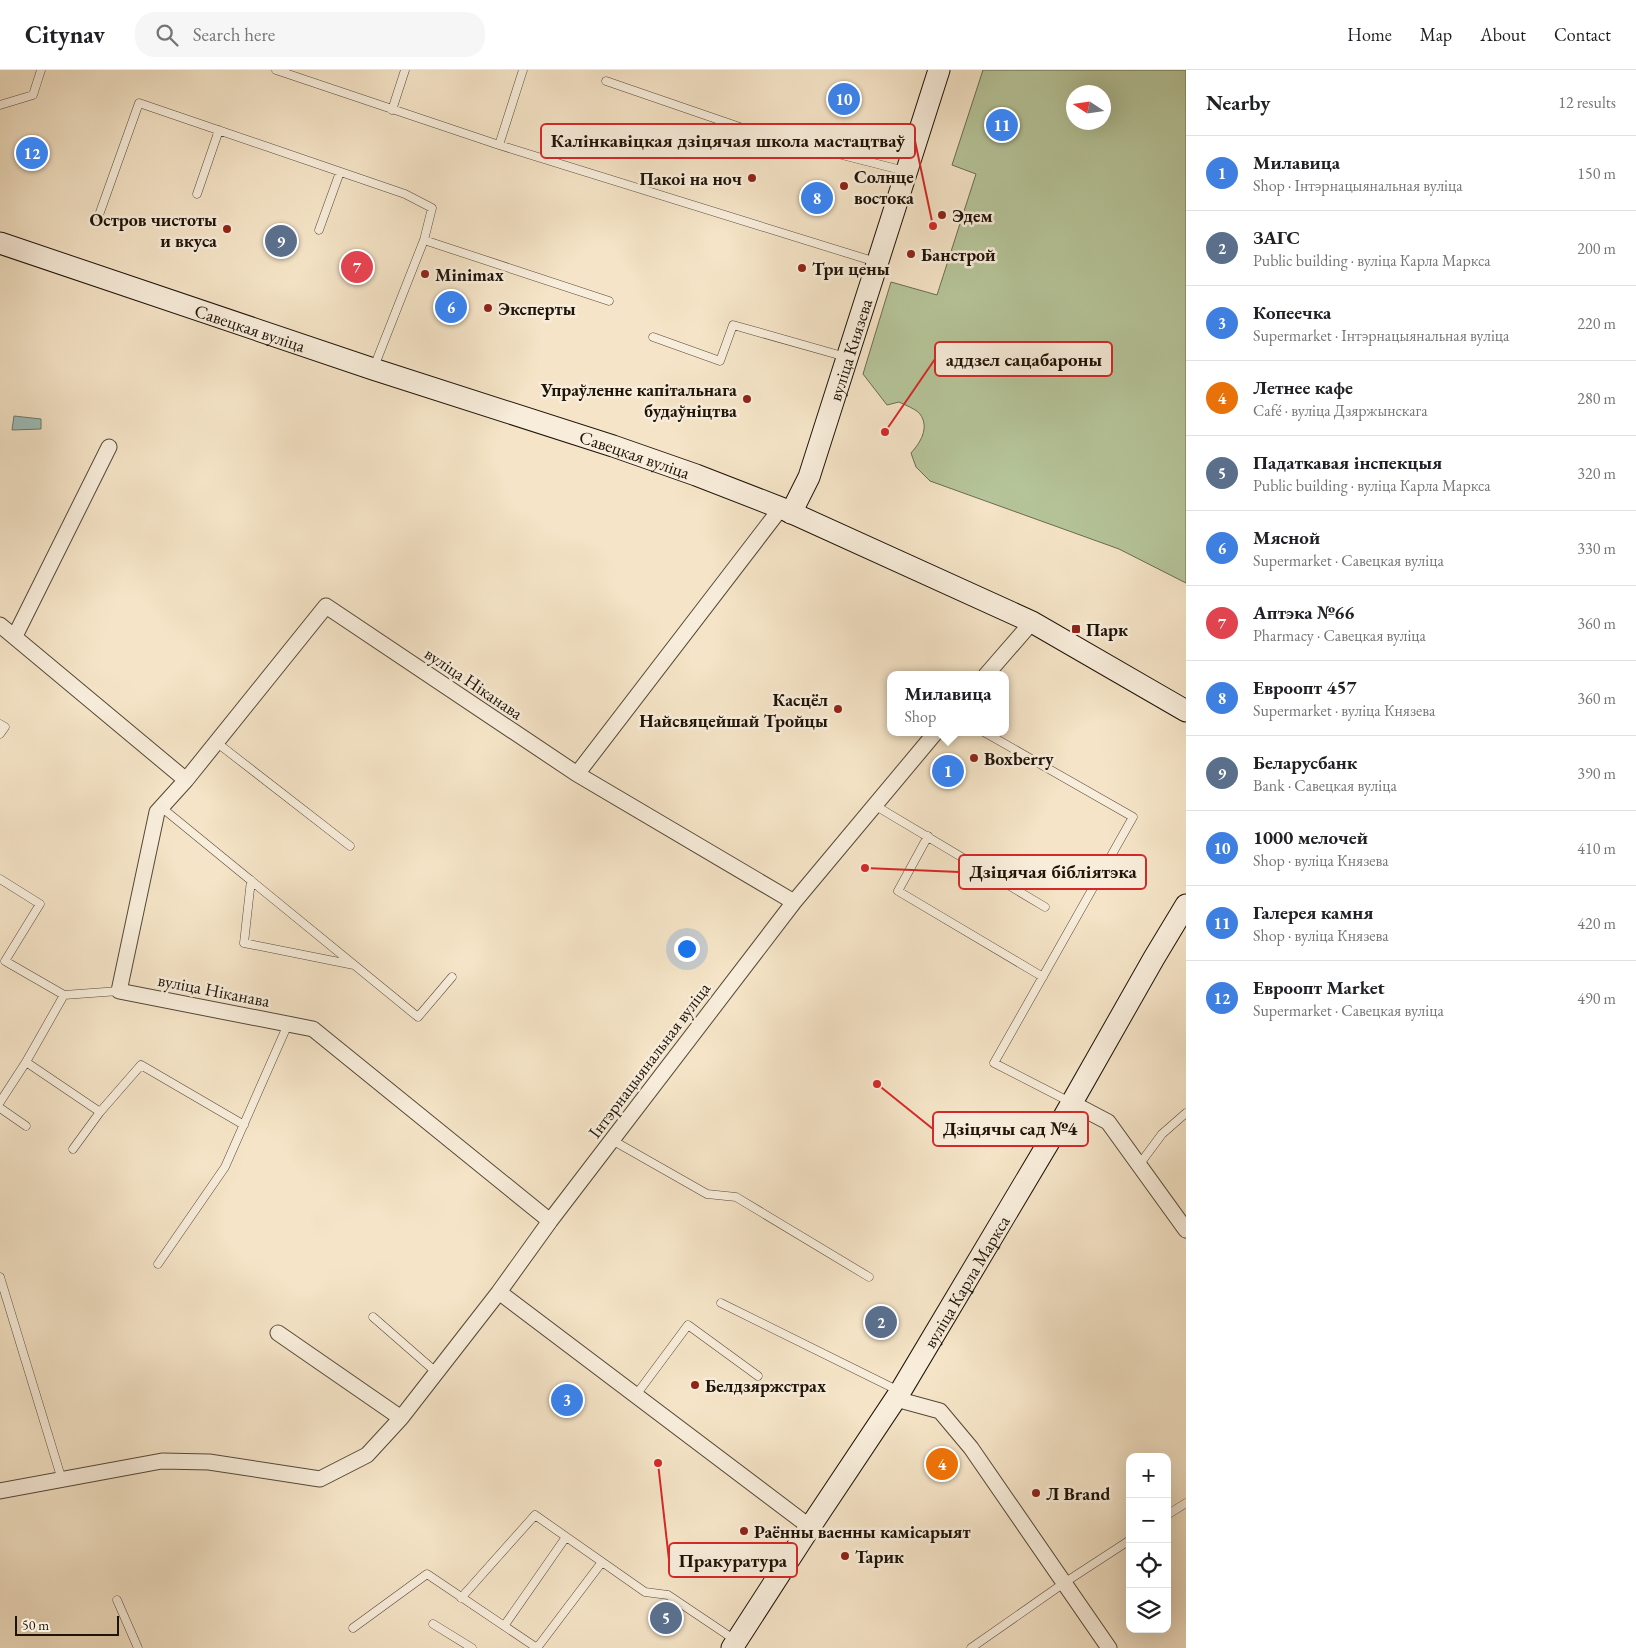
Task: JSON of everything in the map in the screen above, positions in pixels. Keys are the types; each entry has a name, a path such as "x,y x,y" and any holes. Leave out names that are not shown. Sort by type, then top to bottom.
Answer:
{"main road":[{"name":"вуліца Князева","path":"786,511 809,477 939,70"},
{"name":"Савецкая вуліца","path":"0,243 373,369 687,472 786,511 1032,622 1186,711"},
{"name":"вуліца Карла Маркса","path":"734,1645 898,1395 1072,1103 1154,958 1186,906"}],"street":[{"path":"15,636 109,447"},
{"path":"577,774 786,511"},
{"name":"вуліца Ніканава","path":"550,1220 313,1029 119,991 157,812 186,780 326,606 577,774 794,902"},
{"path":"989,671 1032,622"},
{"path":"0,625 186,780"},
{"name":"Інтэрнацыянальная вуліца","path":"0,1491 162,1461 208,1462 320,1479 366,1455 401,1418 499,1292 550,1220 794,902 933,736"},
{"path":"1072,1103 1108,1122 1186,1230"},
{"path":"499,1292 810,1527"},
{"path":"278,1333 401,1418"},
{"path":"898,1395 940,1411 971,1448 1109,1648"}],"lane":[{"path":"0,105 33,95 41,70"},
{"path":"276,70 300,74 392,110 499,145 878,262"},
{"path":"392,110 405,70"},
{"path":"499,145 523,70"},
{"path":"606,81 760,134 906,172"},
{"path":"99,215 139,103 405,194 432,208 424,240 373,369"},
{"path":"197,194 219,130"},
{"path":"319,230 340,172"},
{"path":"424,240 609,301"},
{"path":"653,337 720,361 733,325 848,357"},
{"path":"0,724 5,727 0,734"},
{"path":"991,736 1134,818 994,1063 1072,1103"},
{"path":"216,742 350,846"},
{"path":"876,806 1045,907"},
{"path":"161,807 418,1017 452,976"},
{"path":"928,836 898,890 1043,977"},
{"path":"0,879 40,904 0,968"},
{"path":"251,880 244,943 355,965"},
{"path":"5,960 64,995 119,991"},
{"path":"0,1102 26,1062 64,995"},
{"path":"158,1264 225,1167 288,1024"},
{"path":"26,1062 100,1112"},
{"path":"73,1149 100,1112 141,1065 244,1125"},
{"path":"0,1108 26,1126"},
{"path":"1139,1165 1162,1134 1186,1113"},
{"path":"612,1140 707,1194 736,1197 869,1277"},
{"path":"0,1277 62,1480"},
{"path":"722,1303 898,1395"},
{"path":"373,1317 436,1372"},
{"path":"636,1395 688,1325 758,1376"},
{"path":"1171,1513 1186,1503"},
{"path":"461,1598 535,1515 645,1592 668,1595 734,1645"},
{"path":"504,1626 566,1537"},
{"path":"971,1648 1126,1543"},
{"path":"353,1628 427,1574 537,1648 602,1562"},
{"path":"117,1600 138,1648"},
{"path":"433,1624 472,1648"}],"green space":[{"path":"983,70 1186,70 1186,583 1119,549 930,481 916,467 911,453 923,435 924,425 920,414 899,402 887,405 863,374 891,282 937,295 976,174 952,165"}],"water":[{"path":"14,416 41,419 41,429 12,430"}],"place":[{"name":"1000 мелочей","path":"844,99"},
{"name":"Галерея камня","path":"1002,125"},
{"name":"Евроопт Market","path":"32,153"},
{"name":"Пакоі на ноч","path":"752,178"},
{"name":"Солнце востока","path":"844,186"},
{"name":"Евроопт 457","path":"817,198"},
{"name":"Эдем","path":"942,215"},
{"name":"Калінкавіцкая дзіцячая школа мастацтваў","path":"933,226"},
{"name":"Остров чистоты и вкуса","path":"227,229"},
{"name":"Беларусбанк","path":"281,241"},
{"name":"Банстрой","path":"911,254"},
{"name":"Аптэка №66","path":"357,267"},
{"name":"Три цены","path":"802,268"},
{"name":"Minimax","path":"425,274"},
{"name":"Мясной","path":"451,307"},
{"name":"Эксперты","path":"488,308"},
{"name":"Упраўленне капітальнага будаўніцтва","path":"747,399"},
{"name":"аддзел сацабароны","path":"885,432"},
{"name":"Парк","path":"1076,629"},
{"name":"Касцёл Найсвяцейшай Тройцы","path":"838,709"},
{"name":"Boxberry","path":"974,758"},
{"name":"Милавица","path":"948,771"},
{"name":"Дзіцячая бібліятэка","path":"865,868"},
{"name":"Дзіцячы сад №4","path":"877,1084"},
{"name":"ЗАГС","path":"881,1322"},
{"name":"Белдзяржстрах","path":"695,1385"},
{"name":"Копеечка","path":"567,1400"},
{"name":"Пракуратура","path":"658,1463"},
{"name":"Летнее кафе","path":"942,1464"},
{"name":"Л Brand","path":"1036,1493"},
{"name":"Раённы ваенны камісарыят","path":"744,1531"},
{"name":"Тарик","path":"845,1556"},
{"name":"Падаткавая інспекцыя","path":"666,1618"}]}
